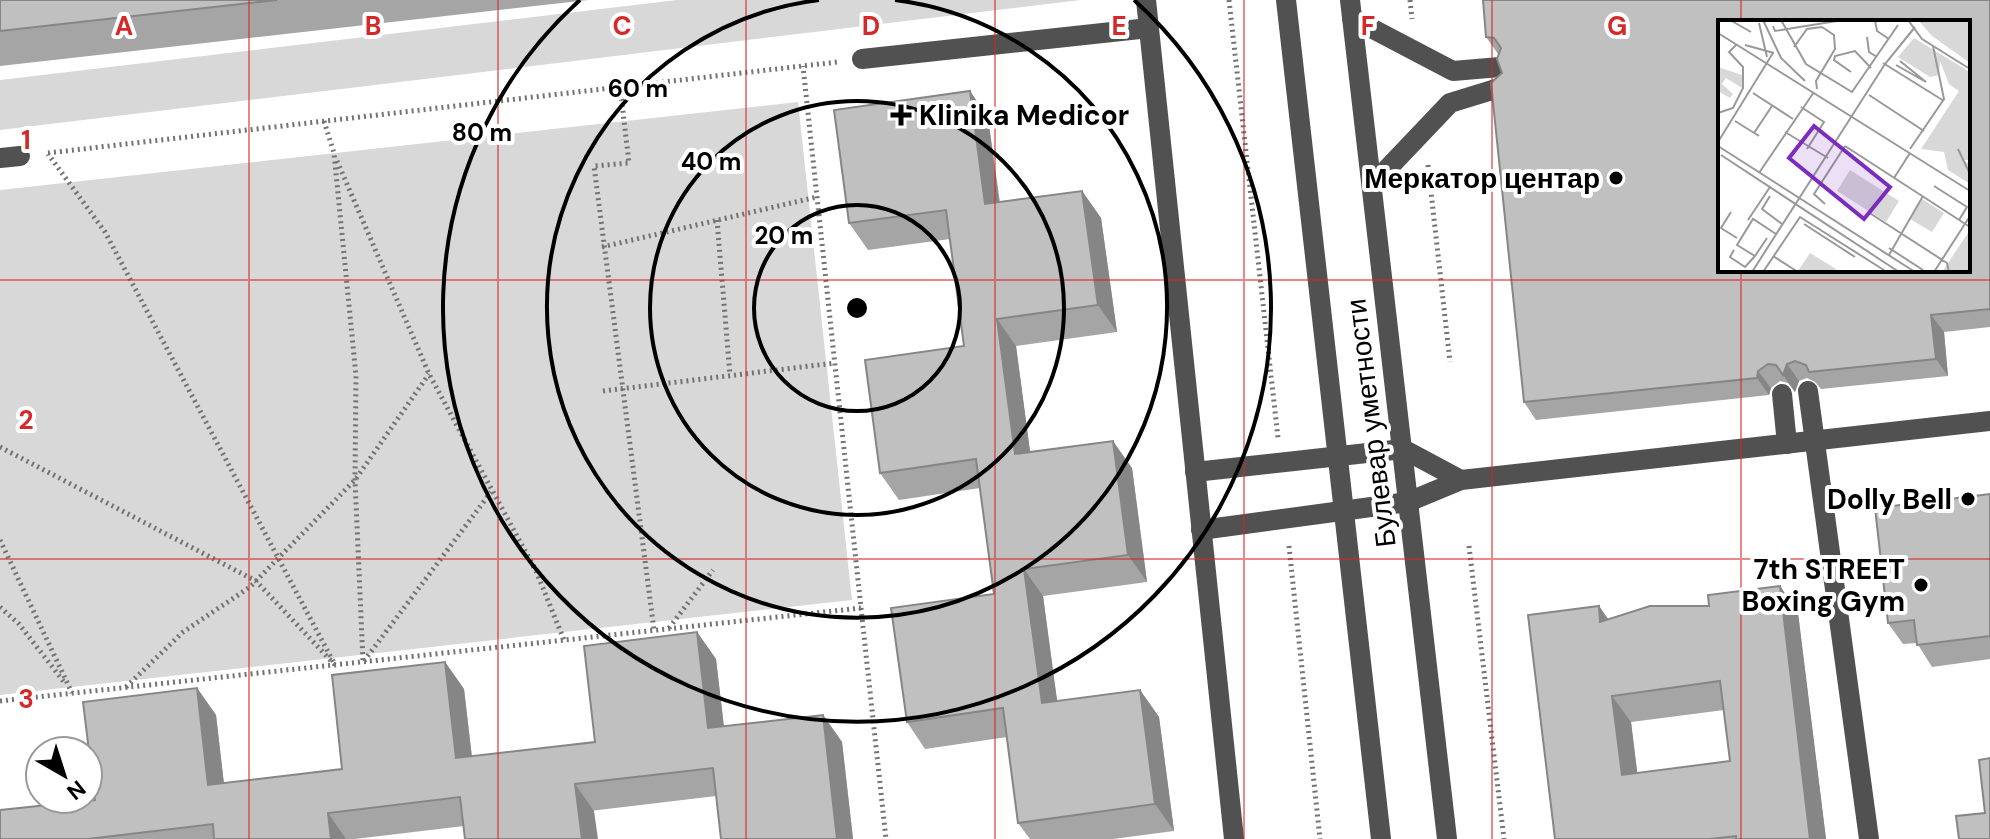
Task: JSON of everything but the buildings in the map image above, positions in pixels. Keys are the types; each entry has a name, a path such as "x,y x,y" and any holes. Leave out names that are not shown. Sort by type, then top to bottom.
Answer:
{"street":[{"path":"1146,0 1234,839"},
{"name":"Булевар уметности","path":"1286,0 1381,839"},
{"path":"1351,9 1453,71 1501,77 1450,103 1372,185"},
{"name":"Булевар уметности","path":"1351,9 1447,839"},
{"path":"862,59 1149,28"},
{"path":"1808,391 1869,839"},
{"path":"1782,394 1787,444"},
{"path":"1201,530 1408,502 1461,480 1990,421"},
{"path":"1195,472 1403,449 1461,480"}],"path":[{"path":"1229,0 1280,463"},
{"path":"10,157 862,59"},
{"path":"803,66 886,839"},
{"path":"620,87 629,163 594,166 602,247 654,630"},
{"path":"324,121 334,153 429,374 536,571 564,640"},
{"path":"1424,130 1450,362"},
{"path":"48,153 105,232 335,665"},
{"path":"334,153 356,376 355,480 363,662"},
{"path":"602,247 817,197"},
{"path":"717,220 730,375"},
{"path":"603,391 835,363"},
{"path":"125,688 183,632 256,581 355,480 429,374"},
{"path":"0,447 256,581 335,665"},
{"path":"363,662 491,492"},
{"path":"1286,518 1320,839"},
{"path":"0,540 72,693"},
{"path":"1469,546 1504,839"},
{"path":"669,629 713,570"},
{"path":"0,607 19,624 72,693"},
{"path":"0,701 861,608"}],"shaded area":[{"path":"677,0 1081,0 0,130 0,80"},
{"path":"798,102 852,600 0,695 0,190"}],"place":[{"name":"Klinika Medicor","path":"901,115"},
{"name":"Меркатор центар","path":"1616,178"},
{"name":"Dolly Bell","path":"1968,499"},
{"name":"7th STREET Boxing Gym","path":"1921,585"}]}
